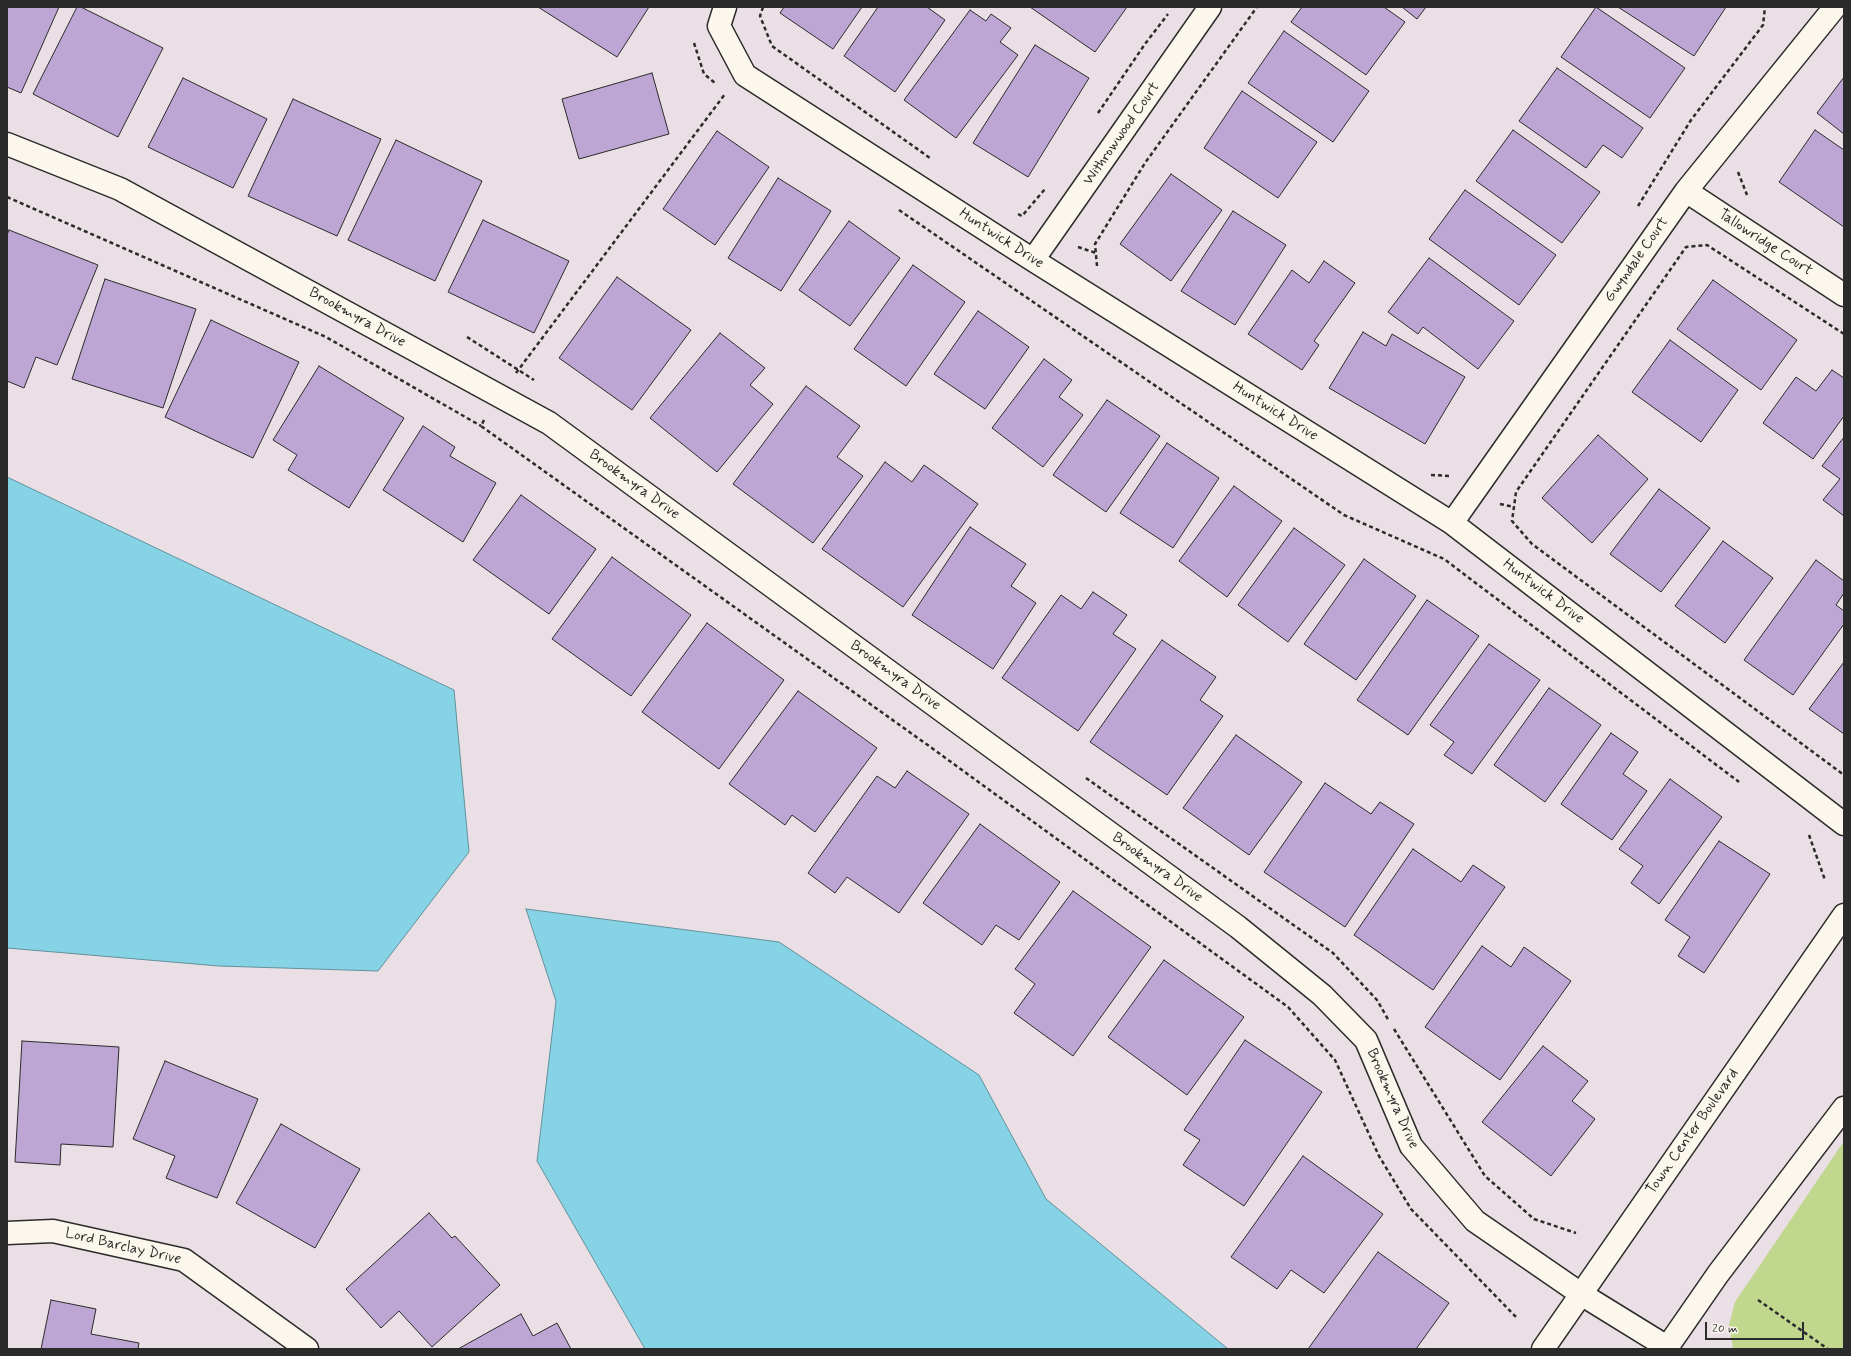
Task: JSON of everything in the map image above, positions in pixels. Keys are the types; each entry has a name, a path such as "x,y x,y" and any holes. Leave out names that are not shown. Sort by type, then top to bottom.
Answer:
{"street":[{"name":"Huntwick Drive","path":"725,7 719,26 745,75 1033,260 1452,523 1844,824"},
{"name":"Withrowwood Court","path":"1033,260 1210,7"},
{"name":"Gwyndale Court","path":"1452,523 1686,191 1835,7"},
{"name":"Brookmyra Drive","path":"7,144 120,189 542,419 581,446 1226,918 1322,995 1366,1040 1411,1146 1475,1221 1581,1294 1667,1348"},
{"name":"Tallowridge Court","path":"1686,191 1844,295"},
{"name":"Town Center Boulevard","path":"1543,1349 1844,915"},
{"path":"1667,1348 1718,1274 1844,1108"},
{"name":"Lord Barclay Drive","path":"7,1233 53,1231 184,1260 307,1349"}],"path":[{"path":"763,7 760,16 772,46 937,162"},
{"path":"1103,270 1097,265 1095,244 1145,163 1257,7"},
{"path":"1634,212 1692,120 1763,25 1766,7"},
{"path":"1096,116 1168,13"},
{"path":"1736,164 1745,194 1752,198"},
{"path":"1014,213 1022,216 1048,187"},
{"path":"7,197 326,337 481,426"},
{"path":"897,209 1344,515 1444,559 1740,783"},
{"path":"1844,334 1707,245 1686,247 1516,492 1512,521 1532,544 1844,776"},
{"path":"1426,474 1448,477 1454,473"},
{"path":"1803,831 1810,836 1825,880"},
{"path":"1758,1300 1828,1349"}],"green space":[{"path":"1844,1141 1844,1349 1733,1349 1729,1325 1735,1302"}],"water":[{"path":"7,477 454,690 469,852 378,971 219,966 7,948"},
{"path":"526,909 779,942 979,1075 1046,1199 1228,1349 645,1349 537,1161 556,1001"}],"building":[{"path":"7,7 59,7 21,93 7,87"},
{"path":"77,7 81,7 163,48 118,137 33,94"},
{"path":"538,7 649,7 617,57"},
{"path":"784,7 862,7 833,49 780,13"},
{"path":"878,7 927,7 945,20 895,92 844,56"},
{"path":"1030,7 1127,7 1095,52"},
{"path":"1302,7 1384,7 1405,22 1366,75 1291,22"},
{"path":"1402,7 1426,7 1417,19"},
{"path":"1596,7 1685,68 1650,118 1561,57"},
{"path":"1618,7 1726,7 1694,56"},
{"path":"970,10 986,21 991,14 1011,28 1000,42 1018,55 956,138 904,100"},
{"path":"1284,31 1369,91 1333,142 1248,83"},
{"path":"1035,45 1089,78 1028,177 973,143"},
{"path":"1557,68 1643,128 1622,158 1603,145 1586,168 1519,121"},
{"path":"652,73 669,134 579,159 562,99"},
{"path":"1844,77 1844,134 1817,113"},
{"path":"183,78 267,119 233,188 148,147"},
{"path":"1242,91 1317,142 1278,198 1204,148"},
{"path":"293,99 381,139 337,236 248,196"},
{"path":"1513,130 1600,192 1562,243 1476,181"},
{"path":"1815,130 1844,150 1844,227 1779,182"},
{"path":"717,131 769,167 715,245 663,209"},
{"path":"396,140 482,181 435,281 348,240"},
{"path":"1171,174 1222,210 1171,281 1120,244"},
{"path":"778,178 831,211 781,291 728,258"},
{"path":"1465,190 1556,255 1519,305 1429,239"},
{"path":"1233,211 1286,245 1235,325 1181,291"},
{"path":"483,220 569,261 534,333 448,292"},
{"path":"849,221 900,258 850,326 799,290"},
{"path":"9,230 98,265 57,365 36,357 24,388 7,381 7,235"},
{"path":"1429,258 1514,321 1478,369 1423,327 1418,334 1388,312"},
{"path":"1324,261 1355,283 1314,341 1319,345 1302,370 1248,334 1292,270 1309,283"},
{"path":"913,265 965,302 906,386 854,349"},
{"path":"617,277 691,330 632,410 559,358"},
{"path":"105,279 196,309 163,408 72,379"},
{"path":"1713,280 1797,340 1761,390 1677,329"},
{"path":"978,311 1029,347 985,409 934,374"},
{"path":"211,320 299,362 253,458 165,417"},
{"path":"1363,332 1386,346 1392,334 1465,377 1425,444 1329,388"},
{"path":"720,333 765,368 750,385 773,404 717,472 650,418"},
{"path":"1670,340 1738,390 1701,442 1632,392"},
{"path":"1044,359 1072,380 1059,397 1083,415 1043,467 992,428"},
{"path":"319,366 404,418 349,508 288,470 297,455 273,440"},
{"path":"1832,370 1844,378 1844,416 1813,459 1763,423 1796,377 1816,391"},
{"path":"806,386 860,426 837,457 863,476 813,543 733,484"},
{"path":"1107,400 1160,436 1106,512 1053,475"},
{"path":"423,426 455,447 450,456 496,483 463,542 383,490"},
{"path":"1598,435 1648,479 1592,543 1542,498"},
{"path":"1844,437 1844,516 1823,500 1840,479 1822,466"},
{"path":"1167,443 1219,478 1173,548 1120,513"},
{"path":"885,462 912,482 924,465 978,504 903,607 822,549"},
{"path":"1234,486 1282,521 1227,597 1179,561"},
{"path":"1659,489 1710,528 1661,592 1610,554"},
{"path":"521,495 596,549 549,614 473,560"},
{"path":"970,527 1026,564 1011,586 1036,603 993,669 912,615"},
{"path":"1294,528 1345,565 1288,642 1238,605"},
{"path":"1723,541 1773,578 1725,643 1675,606"},
{"path":"612,557 691,615 631,696 552,639"},
{"path":"1364,559 1416,596 1356,680 1304,644"},
{"path":"1816,560 1844,581 1844,593 1836,605 1844,611 1844,624 1793,695 1744,660"},
{"path":"1093,592 1127,615 1113,634 1136,649 1078,731 1002,678 1061,595 1081,609"},
{"path":"1427,600 1479,636 1408,735 1357,700"},
{"path":"707,623 784,680 719,769 642,712"},
{"path":"1162,640 1216,677 1200,700 1223,716 1167,795 1090,742"},
{"path":"1489,644 1540,680 1472,774 1444,755 1454,742 1430,725"},
{"path":"1844,662 1844,734 1809,709"},
{"path":"1549,688 1601,725 1545,802 1494,765"},
{"path":"798,691 877,748 815,832 792,815 785,825 729,784"},
{"path":"1611,733 1638,752 1623,774 1647,791 1612,840 1561,804"},
{"path":"1236,735 1302,782 1249,855 1183,808"},
{"path":"907,771 969,814 899,913 847,877 835,893 808,873 877,776 895,788"},
{"path":"1670,779 1722,817 1659,904 1631,883 1643,866 1619,849"},
{"path":"1325,783 1371,814 1380,802 1414,824 1345,927 1264,872"},
{"path":"980,824 1060,882 1019,940 996,925 982,945 923,903"},
{"path":"1719,841 1770,874 1704,973 1678,956 1690,937 1665,920"},
{"path":"1413,849 1461,882 1473,865 1505,887 1433,990 1354,935"},
{"path":"1073,891 1151,947 1073,1056 1014,1013 1035,984 1015,969"},
{"path":"1482,946 1511,967 1524,947 1571,981 1500,1080 1425,1027"},
{"path":"1164,960 1244,1017 1187,1095 1108,1037"},
{"path":"1245,1040 1322,1092 1244,1206 1183,1165 1200,1140 1184,1130"},
{"path":"22,1041 119,1047 113,1147 61,1144 60,1165 15,1162"},
{"path":"1543,1046 1588,1081 1572,1101 1595,1119 1551,1176 1482,1122"},
{"path":"165,1061 258,1099 217,1198 166,1178 175,1156 133,1139"},
{"path":"281,1124 360,1169 315,1248 236,1203"},
{"path":"1303,1156 1383,1214 1324,1293 1291,1270 1277,1289 1231,1257"},
{"path":"429,1213 452,1238 455,1236 500,1285 432,1347 399,1311 381,1328 346,1289"},
{"path":"1378,1252 1449,1303 1416,1349 1308,1349"},
{"path":"51,1300 96,1309 91,1334 139,1343 138,1349 41,1349"},
{"path":"521,1314 533,1336 557,1323 571,1349 458,1349"}]}
